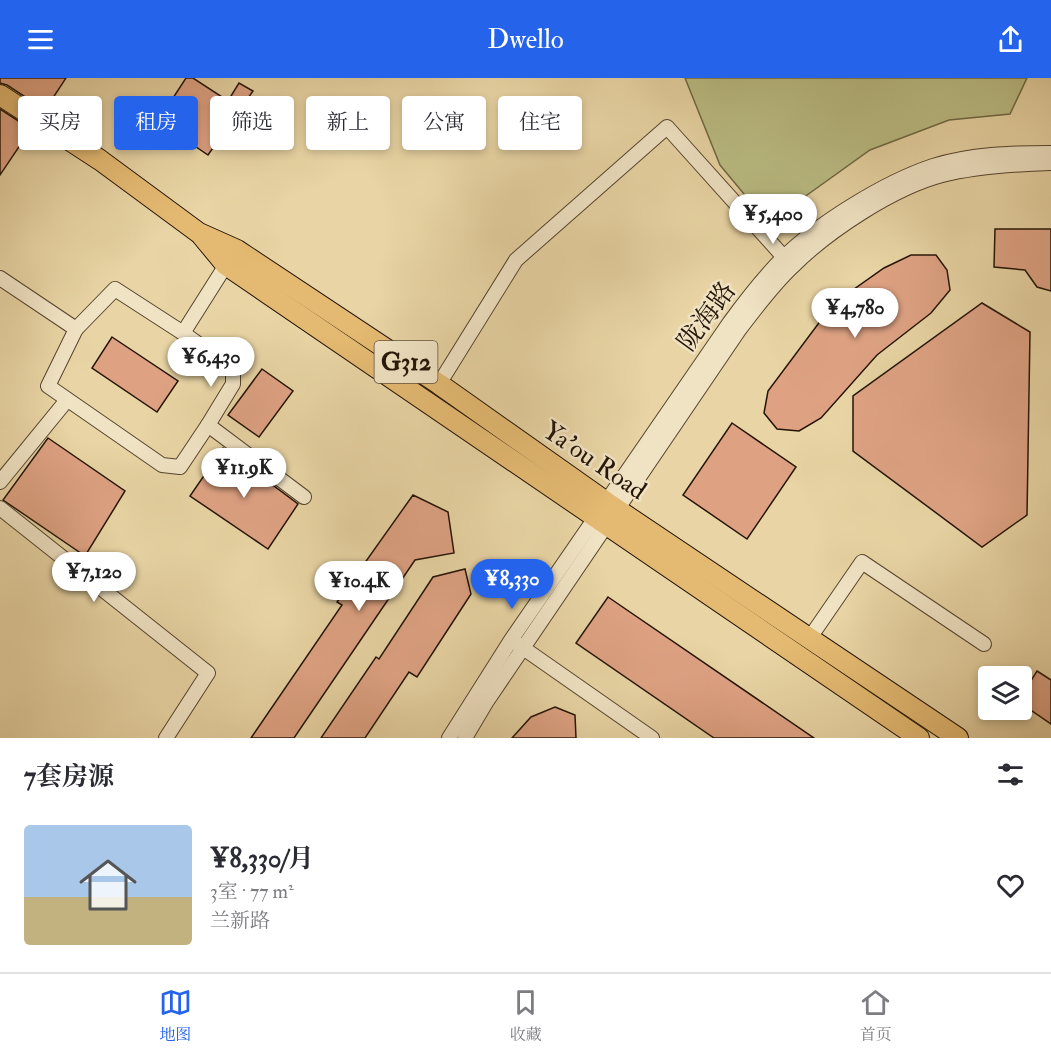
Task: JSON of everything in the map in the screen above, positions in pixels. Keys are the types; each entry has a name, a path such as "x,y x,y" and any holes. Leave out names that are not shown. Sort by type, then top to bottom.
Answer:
{"highway":[{"name":"Ya'ou Road","path":"0,95 100,160 199,233 237,250 438,384 607,513 919,738"},
{"name":"Ya'ou Road","path":"199,233 226,265 607,513 809,639 958,738"}],"street":[{"path":"438,384 516,260 667,127 788,262"},
{"name":"陇海路","path":"607,513 788,262 842,212 890,184 935,165 976,156 1051,153"},
{"name":"陇海路","path":"788,262 893,194 916,184 974,169 1051,163"},
{"path":"183,333 226,265"},
{"path":"0,278 76,329"},
{"path":"115,290 183,333 233,369 233,384 180,467 162,465 48,387 76,329 115,290"},
{"path":"0,482 67,400"},
{"path":"208,425 304,497"},
{"path":"0,508 208,673 166,738"},
{"path":"449,738 511,640 607,513"},
{"path":"465,738 607,513"},
{"path":"809,639 862,562 984,644"},
{"path":"511,640 652,738"}],"green space":[{"path":"685,78 1027,78 1010,114 949,120 870,150 768,223 720,165"}],"building":[{"path":"0,78 66,78 54,96 24,96 0,83"},
{"path":"186,78 193,78 220,96 210,96 212,150 208,155 198,148 198,96 174,96"},
{"path":"239,83 253,91 249,96 231,96"},
{"path":"0,109 18,121 18,148 0,175"},
{"path":"995,229 1051,229 1051,291 1037,287 1025,270 994,267"},
{"path":"911,255 936,255 947,270 950,290 931,313 877,355 821,418 799,431 777,429 764,413 768,391 833,304 884,268"},
{"path":"982,303 1030,332 1027,515 982,547 853,451 853,396"},
{"path":"112,337 178,381 157,412 92,368"},
{"path":"262,369 293,391 259,437 228,415"},
{"path":"732,423 796,467 747,539 683,495"},
{"path":"48,438 125,491 85,556 3,500"},
{"path":"223,448 298,504 268,549 190,496"},
{"path":"413,495 448,512 454,553 415,560 294,738 251,738 342,605 337,602"},
{"path":"465,569 471,594 417,677 409,672 365,738 321,738 376,657 379,659 433,577"},
{"path":"608,597 814,738 714,738 576,643"},
{"path":"1037,671 1051,680 1051,724 1032,711 1032,679"},
{"path":"555,707 575,715 576,738 512,738 531,717"}]}
